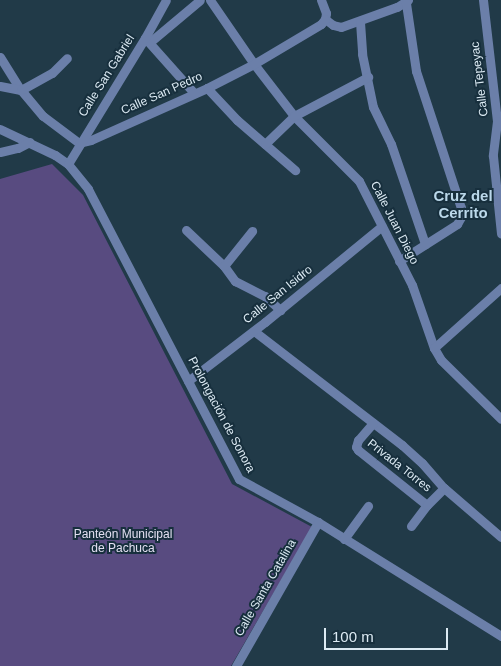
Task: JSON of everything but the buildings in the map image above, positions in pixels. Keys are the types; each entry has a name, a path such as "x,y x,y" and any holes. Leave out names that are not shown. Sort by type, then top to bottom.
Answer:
{"street":[{"name":"Calle San Gabriel","path":"68,164 148,40 166,0"},
{"path":"194,93 148,40 200,0"},
{"name":"Calle Juan Diego","path":"210,0 254,64 294,116 359,181 412,285 434,348 441,360 501,419"},
{"path":"321,0 326,13 325,19 333,25 341,27 360,22 407,2 416,71 424,101 436,126 462,217 457,224 399,262"},
{"name":"Calle Tepeyac","path":"483,0 497,121 493,156 501,234"},
{"name":"Calle San Pedro","path":"80,143 91,140 207,88 254,64 321,24 325,19"},
{"path":"360,22 362,54 373,107 391,144 425,244"},
{"path":"0,57 21,90 42,116 80,143"},
{"path":"0,86 21,90 52,73 67,58"},
{"path":"265,144 294,116 368,77"},
{"path":"207,88 237,120 296,170"},
{"path":"497,121 501,112"},
{"name":"Prolongación de Sonora","path":"0,129 30,142 68,164 88,189 239,479 318,522 501,636"},
{"path":"493,156 501,140"},
{"path":"0,152 18,148 30,142"},
{"name":"Calle San Isidro","path":"188,381 259,327 382,226"},
{"path":"186,230 224,266 235,281 265,296 280,310"},
{"path":"224,266 252,231"},
{"path":"434,348 501,288"},
{"path":"259,327 416,457 444,488 501,537"},
{"name":"Privada Torres","path":"373,423 358,440 356,447 427,505"},
{"path":"411,526 427,505 444,488"},
{"path":"344,539 368,506"},
{"name":"Calle Santa Catalina","path":"236,666 318,522"}],"green space":[{"name":"Panteón Municipal de Pachuca","path":"52,164 83,195 232,484 312,527 231,666 0,666 0,179"}],"district":[{"name":"Cruz del Cerrito","path":"463,204"}]}
